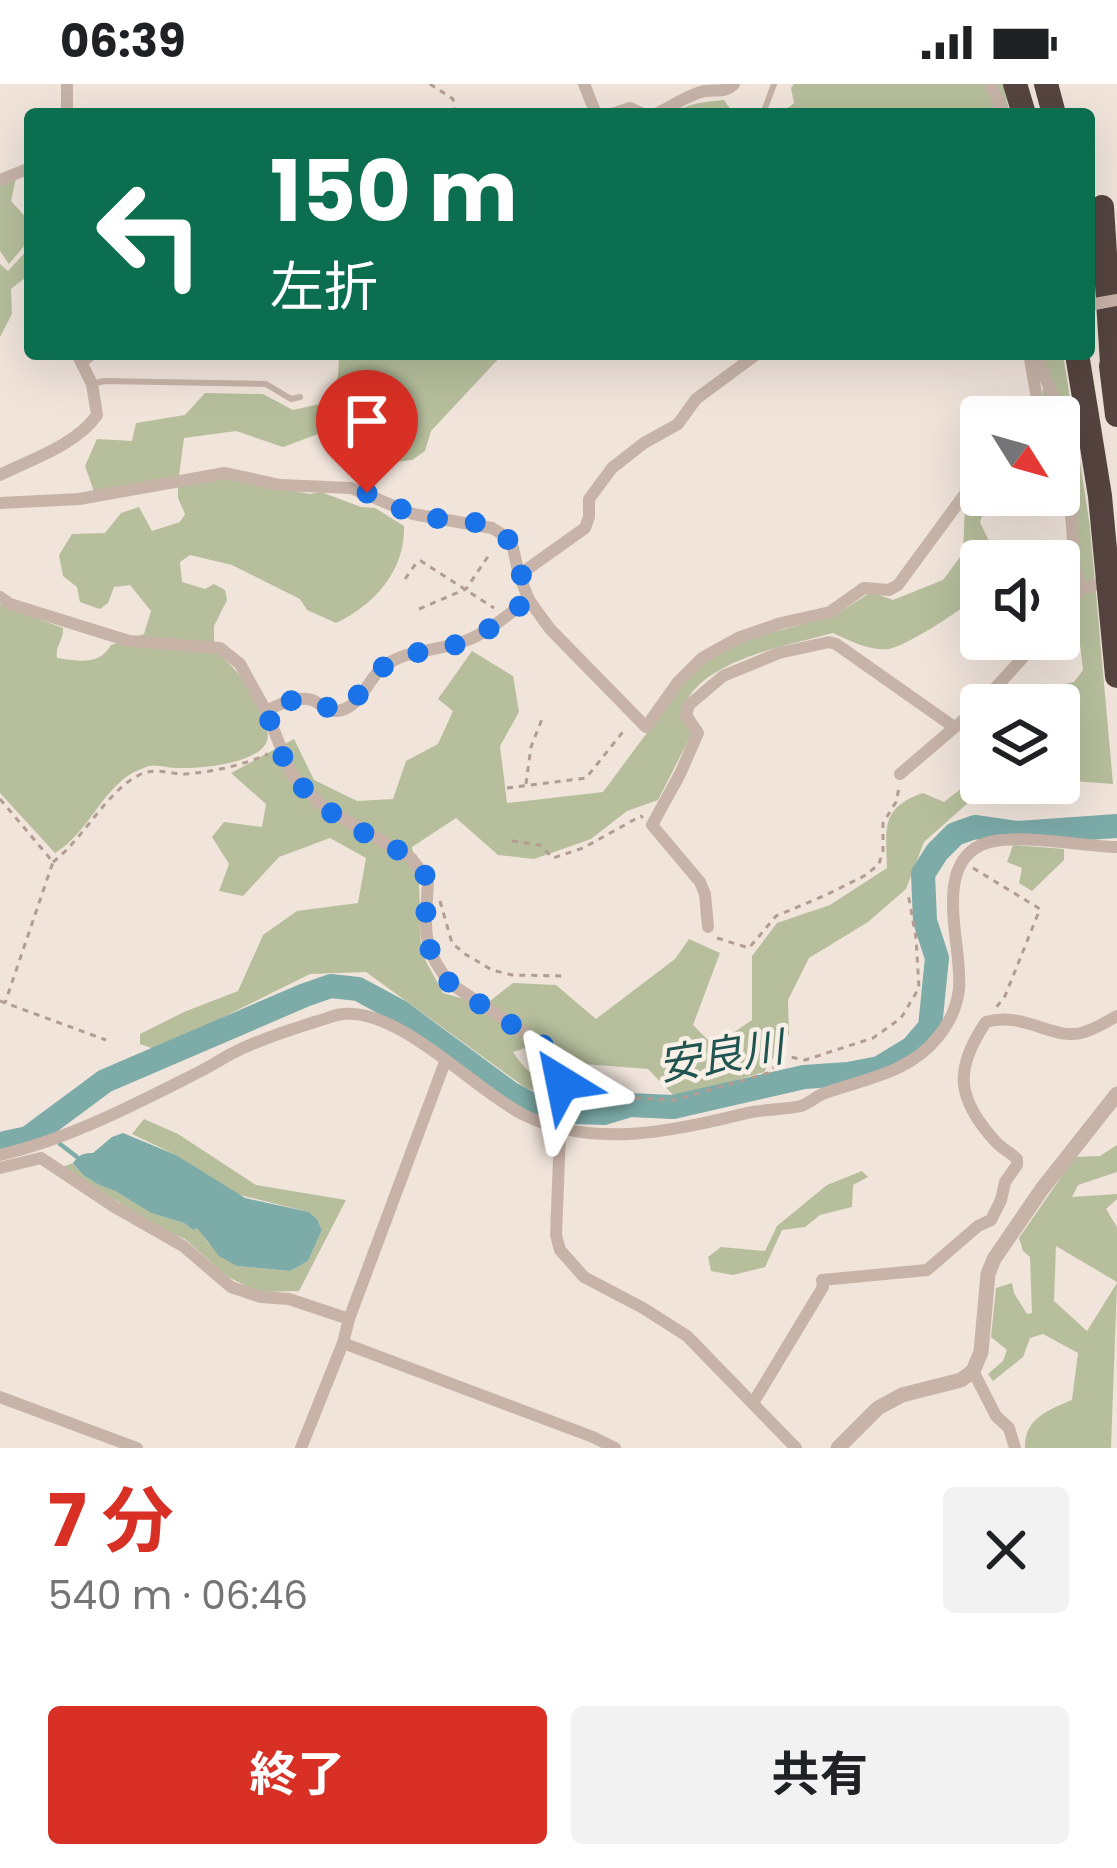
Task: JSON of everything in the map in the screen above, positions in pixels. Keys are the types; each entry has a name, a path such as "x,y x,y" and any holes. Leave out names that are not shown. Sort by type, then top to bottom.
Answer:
{"highway":[{"path":"1102,207 1117,416"},
{"path":"1095,288 1113,379"},
{"path":"1078,360 1100,496 1117,676"}],"street":[{"path":"669,108 709,90 729,90 734,84"},
{"path":"0,475 89,427 97,415 92,384 80,360"},
{"path":"519,575 585,528 589,499 612,468 678,424 696,399 749,360"},
{"path":"1034,360 1037,396"},
{"path":"1036,360 1067,428 1073,540"},
{"path":"0,502 79,500 225,473 280,485 352,488 413,514 492,527 513,548 529,600 550,629 646,728 678,682 702,658 738,638 830,612 864,588 890,590 898,585 960,501"},
{"path":"0,597 129,641 220,648 240,664 266,711 292,775 325,808 411,858 428,880 427,944 451,985 543,1045 559,1064 556,1235 560,1250 584,1277 686,1336 796,1448"},
{"path":"266,711 305,699 341,711 385,665 471,640 529,600"},
{"path":"708,927 700,882 652,825 698,733 686,715 689,705 724,676 779,653 829,642 954,727"},
{"path":"900,774 975,710 1021,660"},
{"path":"0,1154 80,1129 239,1049 345,1013 393,1027 495,1098 527,1117 560,1128 647,1133 799,1107 819,1095 892,1072 935,1041 949,1022 959,974 953,884 960,864 980,845 997,841 1117,847"},
{"path":"752,1403 824,1287 822,1280 921,1273 991,1220 1017,1165 1014,1155 994,1141 975,1113 962,1075 965,1058 986,1022 999,1018 1027,1021 1078,1034 1117,1016"},
{"path":"301,1448 445,1062"},
{"path":"838,1448 878,1408 902,1395 961,1380 973,1371 981,1352 988,1274 1042,1189 1117,1094"},
{"path":"0,1168 41,1158 183,1246 231,1287 261,1297 290,1299 349,1319"},
{"path":"991,1220 1010,1235"},
{"path":"343,1343 615,1448"},
{"path":"973,1371 996,1416 1009,1429 1015,1448"},
{"path":"0,1397 137,1448"}],"lane":[{"path":"92,384 266,384 290,399 300,397"}],"path":[{"path":"430,84 453,99 454,108"},
{"path":"419,609 466,589 489,555"},
{"path":"405,579 422,561 504,616"},
{"path":"507,788 586,778 634,717"},
{"path":"525,786 531,747 542,719"},
{"path":"106,1040 2,1002 53,862 142,773 210,771 281,748"},
{"path":"708,927 710,935 749,948 776,916 866,875 879,864 883,823 899,794 900,774"},
{"path":"0,799 53,862"},
{"path":"512,841 540,845 553,858 608,835 629,820 641,816 652,825"},
{"path":"960,864 1040,909 1005,996 986,1022"},
{"path":"428,880 436,887 452,943 465,954 512,975 566,976"},
{"path":"531,1071 615,1096 675,1100 768,1073 785,1056 805,1060 873,1038 901,1018 919,988 908,893"}],"green space":[{"path":"794,84 1003,84 1009,108 788,108 794,103"},
{"path":"724,100 730,108 685,108"},
{"path":"16,178 11,201 24,215 24,246 9,264 0,251 0,186"},
{"path":"24,254 24,279 11,289 12,314 0,337 0,264 8,271"},
{"path":"339,360 497,360 431,431 425,451 412,460 365,465 329,430 283,447 236,431 184,438 178,483 222,476 309,494 321,492 375,508 404,526 399,557 375,596 336,623 232,565 190,555 180,562 182,582 205,589 214,584 225,590 227,600 214,626 214,651 249,690 265,725 267,742 249,757 224,764 152,766 132,773 55,853 0,793 0,605 63,628 57,658 81,661 101,656 111,645 144,634 151,611 130,585 114,587 100,609 80,602 77,587 63,576 59,555 72,534 105,533 121,513 139,507 152,531 180,522 185,514 178,485 97,500 85,466 97,439 132,441 136,423 185,415 205,393 263,394 293,410 329,402"},
{"path":"1045,360 1064,360 1070,396 1042,396"},
{"path":"1080,463 1113,784 1080,782 1080,684 1064,684 1074,682 1083,670 1080,540 1068,540 1065,516 1080,516"},
{"path":"965,516 982,516 980,522 988,540 964,540"},
{"path":"960,557 960,609 907,642 882,649 833,633 742,660 700,684 687,700 682,720 692,733 658,800 627,811 591,839 534,859 498,855 456,818 412,847 419,881 421,952 443,993 485,1005 513,983 556,985 596,1019 675,959 689,939 720,953 693,1025 714,1046 752,1020 752,956 777,923 830,905 887,868 888,821 899,805 923,793 944,802 960,789 960,804 967,804 924,842 906,889 868,922 809,958 788,1000 789,1034 764,1072 676,1098 648,1069 584,1064 547,1041 513,1052 542,1081 607,1098 576,1104 526,1088 366,972 310,974 157,1050 140,1044 140,1034 238,991 263,935 297,911 358,903 366,858 330,838 279,857 243,896 219,891 229,864 212,837 224,822 262,827 266,804 231,773 294,739 314,780 357,801 393,799 406,761 438,744 453,711 438,699 472,651 513,676 519,712 500,746 507,803 603,792 684,683 706,661 740,641 836,615 871,592 893,600 943,580"},
{"path":"1013,845 1064,849 1064,860 1032,891 1019,883 1022,868 1007,862"},
{"path":"144,1119 178,1134 256,1185 346,1200 299,1291 259,1292 228,1277 185,1239 138,1219 62,1167 73,1163 83,1175 151,1213 193,1230 197,1227 208,1243 238,1266 290,1271 308,1261 322,1230 309,1212 236,1194 176,1155 132,1134"},
{"path":"1117,1145 1117,1172 1078,1185 1072,1197 1117,1194 1106,1209 1117,1227 1117,1282 1056,1246 1054,1301 1087,1331 1117,1283 1111,1448 1025,1448 1033,1423 1072,1400 1078,1353 1043,1334 1030,1338 1023,1357 993,1381 988,1374 1003,1361 1007,1350 991,1337 996,1288 1012,1283 1027,1314 1032,1313 1030,1257 1019,1238 1075,1157 1100,1156"},
{"path":"862,1171 868,1177 853,1185 852,1207 820,1215 805,1227 782,1230 765,1267 733,1275 711,1271 708,1257 721,1247 765,1251 777,1226 827,1185"}],"water":[{"path":"123,1133 176,1155 245,1198 309,1212 322,1230 308,1261 290,1271 237,1266 219,1256 197,1228 151,1213 83,1175 73,1163"}],"waterway":[{"name":"安良川","path":"0,1144 28,1138 105,1081 331,986 358,989 399,1011 510,1093 544,1111 604,1113 630,1105 673,1107 804,1077 879,1068 912,1048 930,1027 937,958 925,921 923,874 937,852 955,834 975,827 1018,833 1117,826"},
{"path":"28,1138 53,1133"},
{"path":"60,1144 77,1157"}],"route":[{"path":"367,493 413,514 492,527 513,548 529,600 471,640 385,665 341,711 305,699 266,711 292,775 310,795 356,829 398,849 424,872 428,880 427,944 451,985 543,1045 559,1064 562,1083"}]}
